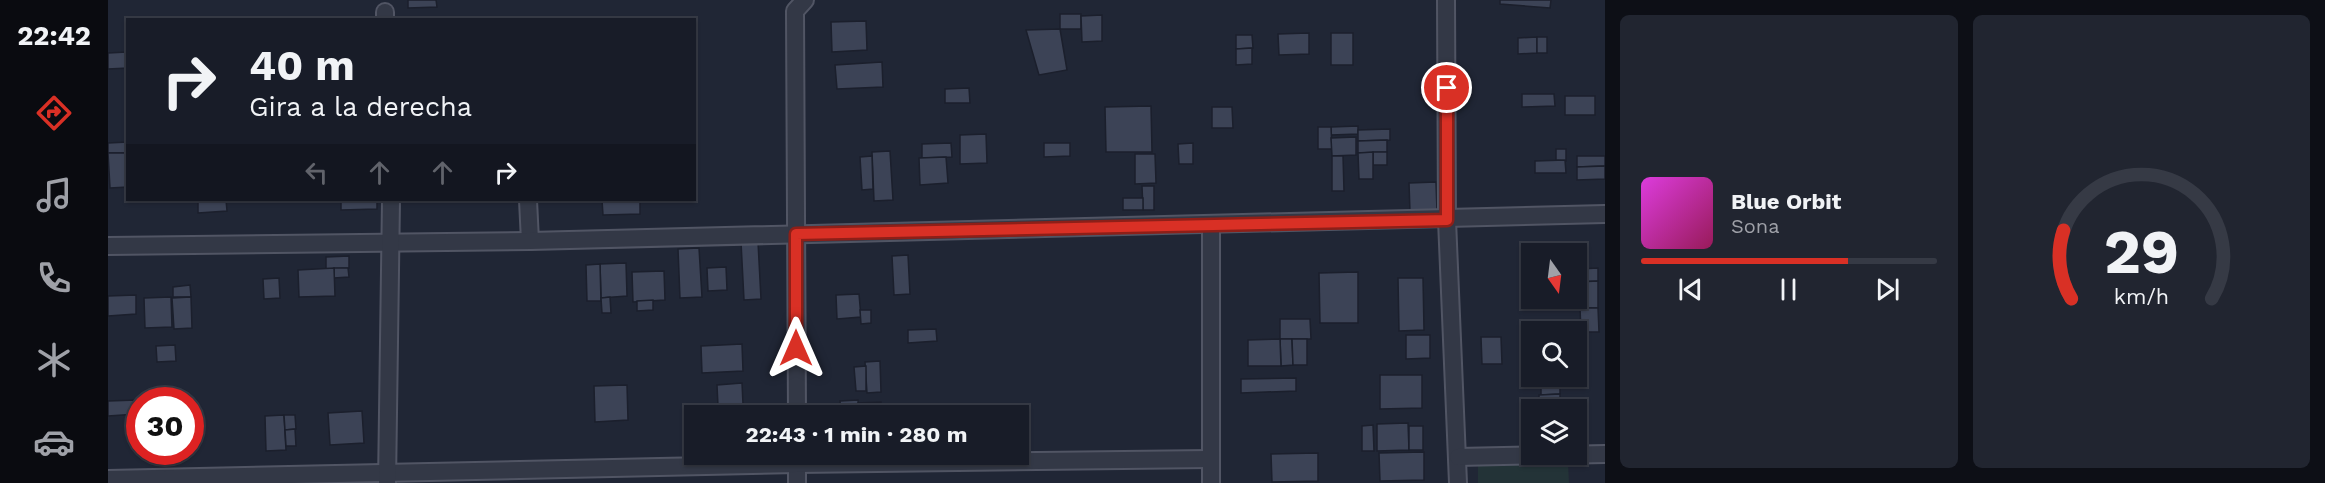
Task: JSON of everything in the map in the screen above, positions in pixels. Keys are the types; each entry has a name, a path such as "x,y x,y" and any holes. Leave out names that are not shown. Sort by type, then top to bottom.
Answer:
{"street":[{"path":"797,405 795,11 805,0"},
{"path":"1446,0 1447,220 1458,483"},
{"path":"387,478 391,201"},
{"path":"528,201 530,241"},
{"path":"108,246 530,241 1211,226 1605,214"},
{"path":"1211,226 1211,483"},
{"path":"1458,457 1605,454"},
{"path":"1029,459 1210,459"},
{"path":"108,479 387,478 684,464"},
{"path":"797,465 797,483"}],"shaded area":[{"path":"1478,464 1568,465 1569,483 1478,483"}],"building":[{"path":"408,0 436,0 437,7 408,8"},
{"path":"1500,0 1551,0 1550,8 1500,4"},
{"path":"1060,14 1081,14 1081,29 1060,29"},
{"path":"1102,15 1102,41 1082,42 1081,16"},
{"path":"866,21 867,50 832,52 831,22"},
{"path":"1060,29 1067,70 1039,75 1026,30"},
{"path":"1309,33 1309,54 1279,55 1278,34"},
{"path":"1331,33 1353,33 1353,65 1331,65"},
{"path":"1236,35 1252,35 1253,48 1236,49"},
{"path":"1537,37 1537,53 1518,54 1518,38"},
{"path":"1537,37 1547,37 1547,53 1537,53"},
{"path":"1252,48 1252,64 1236,65 1236,49"},
{"path":"126,52 126,68 108,69 108,53"},
{"path":"882,62 883,87 837,89 835,65"},
{"path":"969,88 970,103 945,103 945,89"},
{"path":"1522,94 1554,94 1555,106 1522,107"},
{"path":"1565,96 1595,96 1595,115 1565,115"},
{"path":"1151,106 1152,152 1106,152 1105,107"},
{"path":"1212,107 1232,107 1233,128 1212,128"},
{"path":"1358,126 1358,134 1331,135 1331,127"},
{"path":"1318,127 1331,127 1332,149 1318,149"},
{"path":"1390,129 1390,140 1358,141 1358,130"},
{"path":"986,134 987,163 960,164 960,135"},
{"path":"1356,137 1356,155 1332,156 1331,138"},
{"path":"1387,140 1387,152 1358,153 1358,141"},
{"path":"126,142 126,153 108,153 108,143"},
{"path":"951,143 952,157 922,158 922,144"},
{"path":"1044,143 1070,143 1070,156 1044,157"},
{"path":"1193,143 1193,164 1179,164 1178,144"},
{"path":"1556,149 1566,149 1566,161 1556,160"},
{"path":"890,151 893,200 874,201 872,152"},
{"path":"1373,152 1387,152 1387,165 1373,165"},
{"path":"1373,152 1373,179 1359,179 1358,153"},
{"path":"108,153 126,153 126,187 110,188"},
{"path":"1135,154 1155,154 1156,183 1135,184"},
{"path":"872,156 873,189 862,190 860,157"},
{"path":"1332,156 1343,156 1344,191 1332,191"},
{"path":"1577,156 1605,156 1605,166 1577,167"},
{"path":"946,157 948,183 920,185 919,158"},
{"path":"1565,160 1566,173 1535,173 1535,161"},
{"path":"1605,166 1605,179 1577,180 1577,167"},
{"path":"1436,182 1437,211 1410,212 1409,183"},
{"path":"1142,186 1154,186 1154,210 1143,210"},
{"path":"1123,198 1143,198 1143,210 1123,210"},
{"path":"198,201 226,201 227,211 198,213"},
{"path":"341,201 377,201 377,209 341,210"},
{"path":"602,201 640,201 640,214 603,215"},
{"path":"741,242 758,242 761,299 744,300"},
{"path":"699,248 702,297 680,298 678,249"},
{"path":"908,255 910,294 894,295 892,256"},
{"path":"349,256 349,268 326,269 326,257"},
{"path":"626,263 627,296 601,298 600,264"},
{"path":"600,264 601,301 587,301 586,265"},
{"path":"726,267 727,290 708,291 707,268"},
{"path":"334,268 348,268 349,277 334,278"},
{"path":"334,268 335,296 299,297 298,270"},
{"path":"1598,268 1598,281 1587,282 1587,269"},
{"path":"664,271 665,300 633,302 632,272"},
{"path":"1358,272 1358,323 1320,323 1319,273"},
{"path":"279,278 280,298 264,299 263,279"},
{"path":"1398,278 1423,278 1424,330 1399,331"},
{"path":"1598,281 1598,308 1587,308 1587,282"},
{"path":"190,285 191,297 173,297 173,287"},
{"path":"859,294 861,317 837,319 836,295"},
{"path":"136,295 136,314 108,316 108,296"},
{"path":"171,297 172,327 145,328 144,298"},
{"path":"191,297 192,328 174,329 172,298"},
{"path":"610,297 611,313 602,313 601,298"},
{"path":"653,300 653,310 637,311 637,301"},
{"path":"1598,308 1599,332 1587,332 1587,321 1581,321 1580,309"},
{"path":"860,310 871,310 871,323 861,324"},
{"path":"1280,319 1310,319 1311,339 1280,339"},
{"path":"936,329 937,341 908,343 908,330"},
{"path":"1406,335 1430,335 1430,358 1406,359"},
{"path":"1481,337 1501,337 1502,364 1482,364"},
{"path":"1280,339 1292,339 1293,365 1281,366"},
{"path":"1280,339 1281,366 1248,366 1248,340"},
{"path":"1292,339 1307,339 1307,365 1293,365"},
{"path":"742,344 743,371 702,373 701,346"},
{"path":"175,345 176,361 157,362 156,346"},
{"path":"880,361 881,392 867,393 865,362"},
{"path":"866,366 866,391 856,391 854,367"},
{"path":"1380,375 1422,375 1422,408 1380,409"},
{"path":"1296,378 1296,391 1241,393 1241,379"},
{"path":"742,383 743,404 718,405 717,385"},
{"path":"627,385 628,420 595,422 594,386"},
{"path":"1541,387 1560,387 1560,394 1541,395"},
{"path":"1560,394 1560,399 1539,399 1539,395"},
{"path":"126,400 126,415 108,416 108,401"},
{"path":"858,400 858,405 840,405 840,401"},
{"path":"881,402 881,405 858,405 858,403"},
{"path":"362,411 364,443 330,445 328,413"},
{"path":"284,415 286,450 266,451 265,416"},
{"path":"284,415 295,415 296,429 285,430"},
{"path":"1408,423 1409,450 1377,451 1377,424"},
{"path":"1373,425 1374,451 1362,451 1362,426"},
{"path":"1409,426 1423,426 1423,450 1409,450"},
{"path":"295,429 296,446 286,446 285,430"},
{"path":"1424,452 1424,480 1380,481 1379,453"},
{"path":"1318,453 1318,481 1272,482 1271,454"}],"route":[{"path":"796,348 796,234 1447,220 1447,88"}]}
